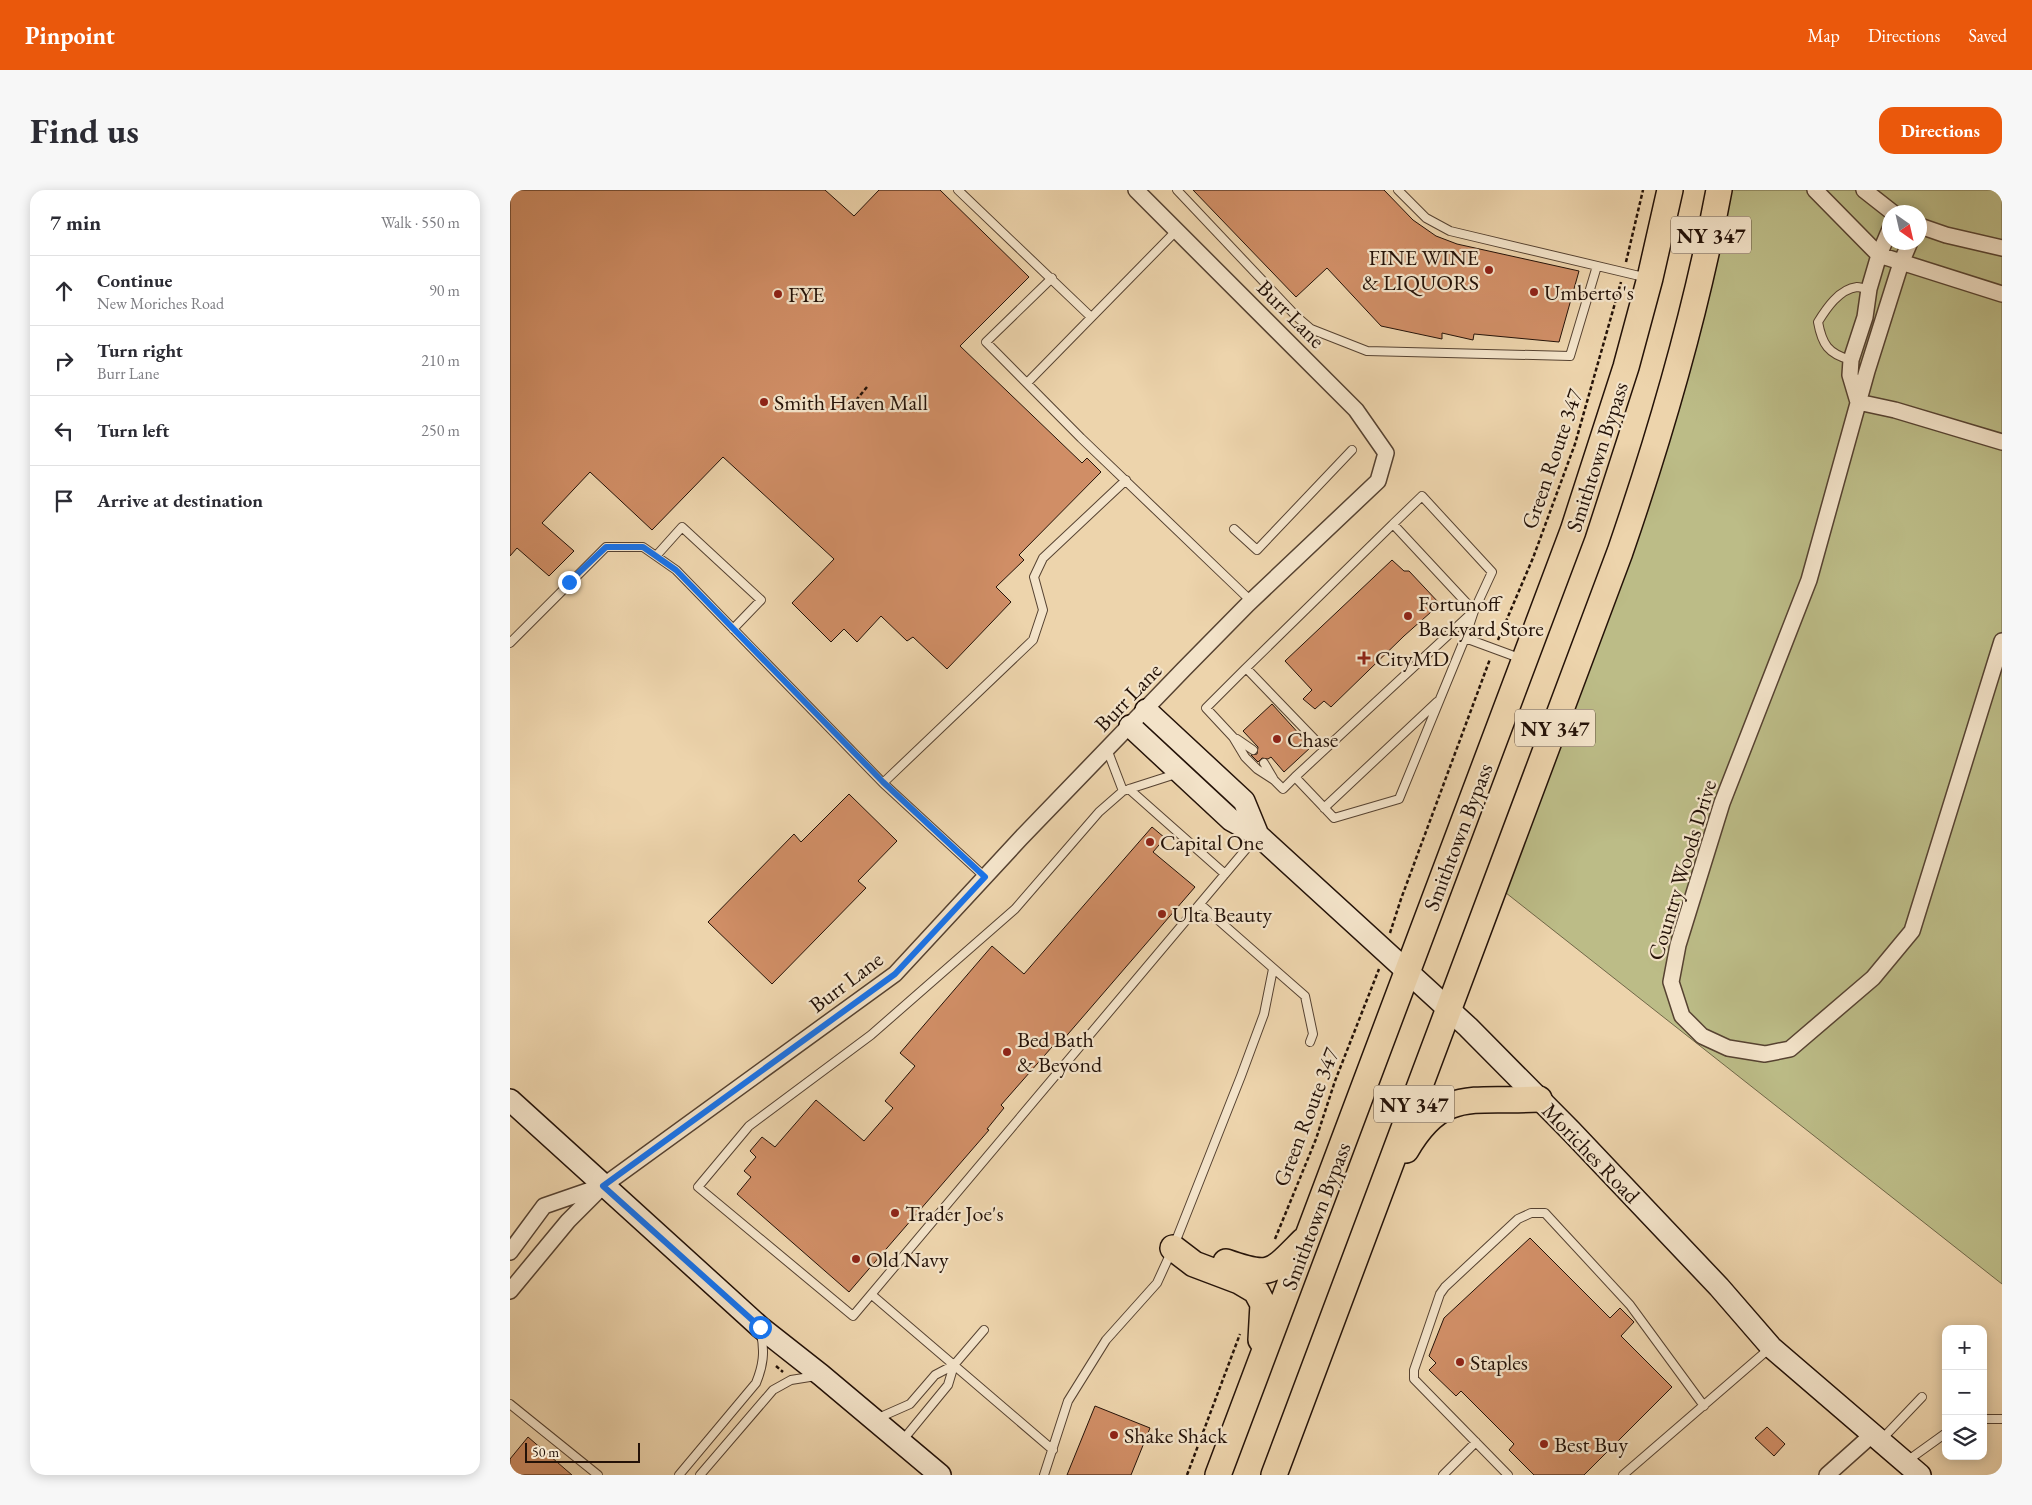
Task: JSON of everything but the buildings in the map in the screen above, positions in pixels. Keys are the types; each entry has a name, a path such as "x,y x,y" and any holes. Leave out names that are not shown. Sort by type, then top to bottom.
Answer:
{"highway":[{"name":"Smithtown Bypass","path":"1218,1475 1592,477 1626,367 1650,278 1670,190"},
{"name":"NY 347","path":"1274,1475 1594,623 1638,500 1666,412 1686,336 1719,190"},
{"path":"1378,1198 1419,1129 1438,1111 1468,1101 1539,1099"},
{"path":"1173,1248 1198,1252 1246,1269 1263,1272 1275,1268 1309,1235"},
{"path":"1173,1248 1194,1264 1239,1281 1251,1287 1260,1295 1263,1310 1260,1364"}],"main road":[{"name":"Moriches Road","path":"1146,710 1244,801 1258,835"},
{"name":"Moriches Road","path":"1130,726 1231,820 1258,835 1448,1009 1539,1099 1719,1287 1771,1347 1913,1468"},
{"path":"511,1102 760,1327 821,1375 940,1475"}],"street":[{"name":"Burr Lane","path":"603,1186 895,974 1107,749 1251,601 1378,481 1386,453 1356,410 1136,190"},
{"path":"1816,190 1879,254 1901,263 2002,294"},
{"path":"1864,190 1883,205"},
{"path":"1927,228 1946,235 2002,248"},
{"path":"1882,247 1869,290 1865,317 1851,360 1850,375 1858,402 1895,410 2002,442"},
{"name":"Country Woods Drive","path":"1907,250 1858,402 1809,580 1722,803 1678,945 1671,982 1682,1016 1702,1036 1728,1048 1765,1054 1790,1049 1873,978 1912,931 2002,641"},
{"path":"510,1252 544,1206 603,1186"},
{"path":"510,1292 568,1221 603,1186"},
{"path":"1827,1475 1877,1437"}],"lane":[{"path":"958,190 1091,317"},
{"path":"1177,190 1297,317 1311,329 1367,351 1570,356 1597,266"},
{"path":"1398,190 1426,218 1450,231 1650,278"},
{"path":"1027,383 1176,230"},
{"path":"1052,278 986,342 1251,601"},
{"path":"1851,360 1839,357 1821,341 1818,322 1829,305 1838,296 1856,287 1869,290"},
{"path":"1234,529 1257,550 1352,450"},
{"path":"883,782 1033,640 1043,610 1034,577 1042,558 1126,480"},
{"path":"1295,777 1334,818 1399,800 1466,638 1474,611 1492,572 1422,496 1206,708 1233,737 1245,757 1283,789 1295,777 1324,749 1474,611"},
{"path":"1393,524 1474,611"},
{"path":"656,556 682,527 761,600 733,629"},
{"path":"510,643 606,547 643,547 676,570 883,782 985,877"},
{"path":"1466,638 1525,660"},
{"path":"1246,668 1324,749"},
{"path":"1324,808 1441,699"},
{"path":"1233,737 1253,750"},
{"path":"1107,749 1126,790 1225,874"},
{"path":"1264,763 1274,780"},
{"path":"1181,773 1126,790 1099,812 1016,909 871,1035 749,1126 698,1187 853,1316 1258,835"},
{"path":"1200,904 1305,996 1313,1034 1310,1042"},
{"path":"1044,1475 1068,1401 1106,1340 1157,1283 1173,1248 1252,1049 1264,1014 1273,968"},
{"path":"1508,1475 1414,1379 1414,1370 1440,1294 1445,1287 1518,1218 1531,1213 1544,1213 1630,1305 1704,1406"},
{"path":"872,1295 1053,1450"},
{"path":"678,1475 756,1383 761,1370 764,1347 760,1327"},
{"path":"874,1420 910,1404 936,1375 954,1365 984,1330"},
{"path":"1623,1475 1771,1347"},
{"path":"900,1442 948,1386 954,1365"},
{"path":"700,1475 772,1390 791,1380 821,1375"},
{"path":"1877,1437 1922,1397"},
{"path":"510,1415 513,1406 598,1475"},
{"path":"1987,1419 2002,1419"},
{"path":"1913,1468 1942,1437"},
{"path":"1443,1475 1476,1442"}],"path":[{"path":"1628,253 1643,190"},
{"name":"Green Route 347","path":"1499,636 1533,558 1575,444 1620,287"},
{"path":"852,405 867,387"},
{"path":"1401,899 1489,663"},
{"name":"Green Route 347","path":"1274,1243 1318,1133 1335,1082 1375,985"},
{"path":"1187,1475 1242,1330"},
{"path":"776,1366 785,1374"}],"green space":[{"path":"1718,190 2002,190 2002,1284 1501,889 1701,295"}],"place":[{"name":"FINE WINE & LIQUORS","path":"1489,270"},
{"name":"Umberto's","path":"1534,292"},
{"name":"FYE","path":"778,294"},
{"name":"Smith Haven Mall","path":"764,402"},
{"name":"Fortunoff Backyard Store","path":"1408,616"},
{"name":"CityMD","path":"1364,658"},
{"name":"Chase","path":"1277,739"},
{"name":"Capital One","path":"1150,842"},
{"name":"Ulta Beauty","path":"1162,914"},
{"name":"Bed Bath & Beyond","path":"1007,1052"},
{"name":"Trader Joe's","path":"895,1213"},
{"name":"Old Navy","path":"856,1259"},
{"name":"Staples","path":"1460,1362"},
{"name":"Shake Shack","path":"1114,1435"},
{"name":"Best Buy","path":"1544,1444"}],"route":[{"path":"569,582 606,547 643,547 676,570 883,782 985,877 895,974 603,1186 760,1327"}]}
